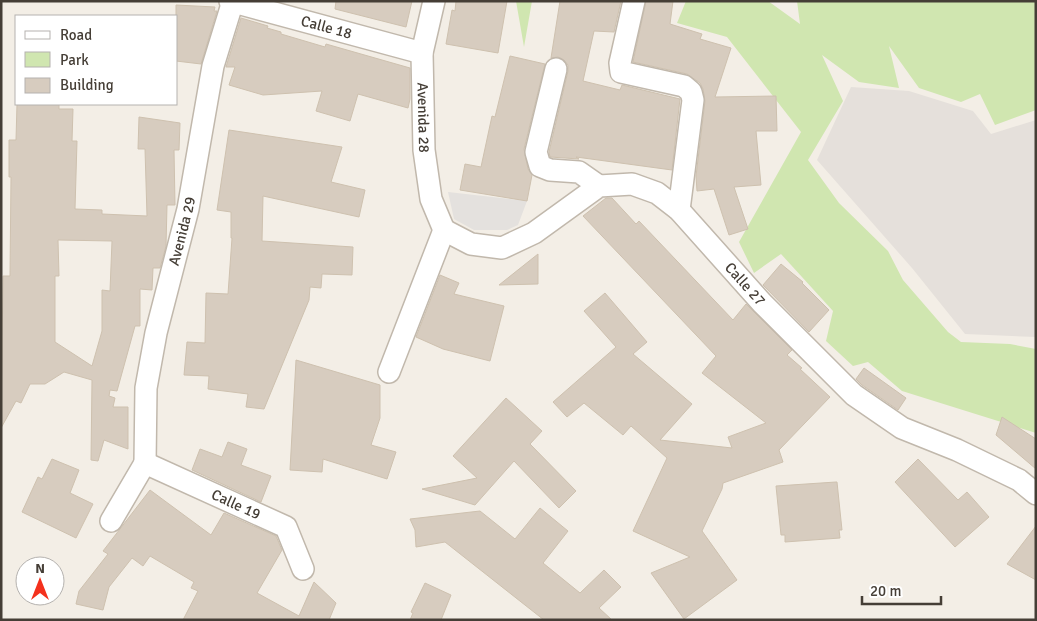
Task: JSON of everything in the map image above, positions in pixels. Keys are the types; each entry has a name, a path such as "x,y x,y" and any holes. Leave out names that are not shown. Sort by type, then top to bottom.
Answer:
{"street":[{"name":"Calle 18","path":"232,1 422,54"},
{"name":"Avenida 29","path":"145,463 146,388 152,351 188,209 213,66 232,1"},
{"name":"Avenida 28","path":"434,1 422,54 424,150 431,199 444,230"},
{"path":"634,1 620,63 621,72 684,86 691,92 693,100 679,210"},
{"path":"389,372 444,230 471,244 502,248 534,233 599,186 579,172 550,170 540,166 536,152 556,69"},
{"name":"Calle 27","path":"599,186 632,184 657,193 679,210 762,303 854,395 902,428 957,450 1019,480 1036,494"},
{"path":"110,522 145,463"},
{"name":"Calle 19","path":"145,463 286,527 303,569"}],"shaded area":[{"path":"851,87 909,91 973,111 991,134 1036,120 1036,337 965,334 912,268 817,160"},
{"path":"448,192 527,201 518,225 507,230 474,230 454,219"}],"green space":[{"path":"516,1 532,1 524,47"},
{"path":"686,1 768,1 800,24 797,1 1036,1 1036,110 995,125 980,94 961,102 919,88 889,46 899,88 859,82 822,55 843,101 808,160 839,203 888,251 903,280 948,332 961,342 1010,344 1036,349 1036,433 902,391 868,362 853,366 826,341 833,311 781,254 754,273 739,242 801,132 727,37 677,23"}],"building":[{"path":"336,1 412,1 406,27 335,9"},
{"path":"456,1 507,1 498,53 446,44 452,10 455,11"},
{"path":"560,1 621,1 614,32 594,31 583,81 620,90 622,85 680,99 672,170 576,157 579,159 550,157 549,152 568,71 568,65 564,60 558,57 551,58"},
{"path":"646,1 673,1 670,24 702,34 700,39 731,48 715,97 776,96 777,131 756,131 761,185 734,187 748,229 729,235 714,189 697,191 696,176 705,101 700,83 687,74 633,62"},
{"path":"176,5 215,7 214,11 217,11 201,64 178,61 178,15 176,15"},
{"path":"241,18 268,26 267,28 281,32 281,34 325,47 326,44 410,68 410,99 408,108 358,94 350,121 316,111 322,91 263,95 229,85 235,67 226,67"},
{"path":"510,56 545,64 524,149 528,169 532,175 527,201 460,190 465,164 481,167 492,116 495,117"},
{"path":"17,105 59,105 59,109 73,109 72,141 77,141 75,209 102,210 102,214 147,216 145,149 138,149 139,117 180,123 179,150 174,150 175,205 167,205 166,246 160,268 153,268 152,290 140,289 140,326 135,326 117,391 110,390 109,396 115,398 113,407 128,407 128,449 104,440 98,461 91,460 92,380 64,372 45,384 30,384 21,403 16,401 1,428 3,276 10,276 11,177 9,177 9,140 16,140","holes":["58,240 112,241 110,291 102,290 102,331 92,366 55,342 55,276 59,276"]},
{"path":"229,130 342,147 331,182 365,190 359,217 263,196 262,241 353,247 352,275 322,274 321,288 310,287 309,300 264,409 246,407 248,394 208,389 209,376 184,375 187,342 205,343 206,293 228,294 232,238 231,212 217,210"},
{"path":"606,198 612,198 636,224 639,221 733,320 746,304 792,350 787,355 830,397 779,450 783,462 723,483 702,531 737,580 684,619 651,573 690,557 633,531 667,458 631,426 623,435 584,403 567,417 553,402 616,347 584,311 605,293 647,342 633,354 692,404 660,440 732,448 728,437 766,423 702,373 716,356 583,216"},
{"path":"538,254 538,284 499,285"},
{"path":"781,264 803,282 829,310 809,332 763,285"},
{"path":"440,275 459,283 454,294 504,306 490,361 443,349 416,337"},
{"path":"296,360 380,385 380,418 371,445 396,452 387,479 323,459 322,472 290,470"},
{"path":"864,368 906,398 898,410 856,379"},
{"path":"506,398 542,431 530,444 576,491 559,508 514,461 475,505 422,489 477,478 453,456"},
{"path":"1002,417 1036,439 1036,469 996,435"},
{"path":"228,442 247,449 241,465 271,476 261,502 192,470 200,449 222,457"},
{"path":"52,459 79,470 70,493 93,504 76,538 22,512 38,477 42,479"},
{"path":"918,459 958,500 967,492 989,517 955,547 895,482"},
{"path":"837,482 842,530 839,530 840,538 785,542 785,535 781,535 776,486"},
{"path":"150,490 211,535 224,513 276,536 282,550 257,593 299,616 314,582 336,603 329,620 183,620 198,591 191,588 194,582 150,556 143,566 132,558 109,587 103,610 76,604 79,591 108,554 103,551"},
{"path":"540,508 568,531 543,563 580,593 604,570 621,587 599,608 612,620 544,620 445,542 416,547 415,530 410,519 480,511 515,539"},
{"path":"1036,526 1036,580 1007,564"},
{"path":"425,583 451,595 441,620 410,620 413,613 411,612"}]}
